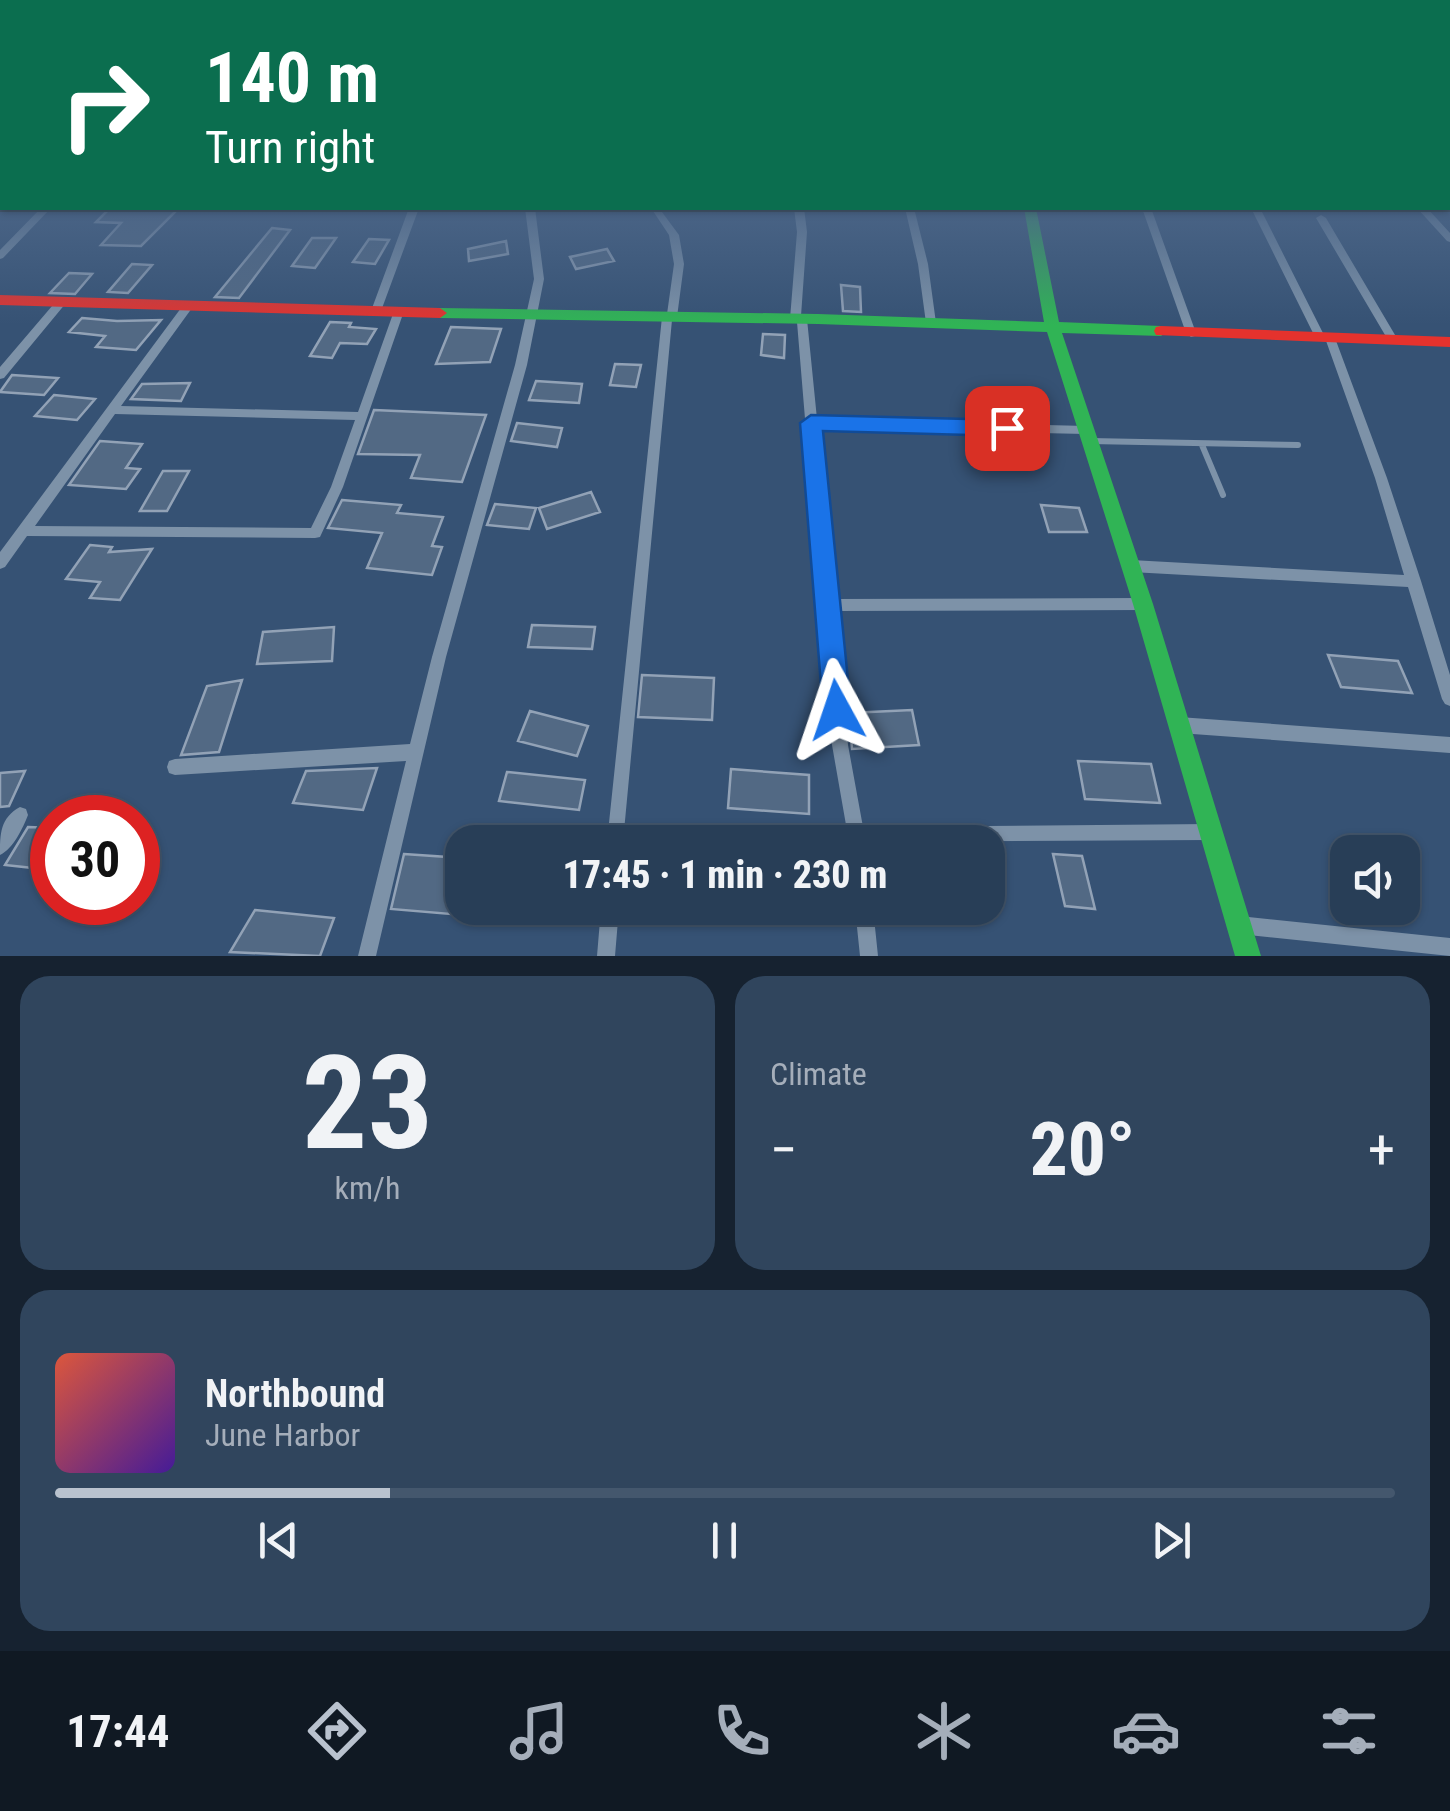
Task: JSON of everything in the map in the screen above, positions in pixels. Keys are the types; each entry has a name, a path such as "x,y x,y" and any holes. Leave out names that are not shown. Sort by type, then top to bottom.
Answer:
{"street":[{"path":"0,256 20,236"},
{"path":"376,311 404,236"},
{"path":"368,956 416,752 521,365 538,279 533,236"},
{"path":"616,825 670,317 679,264 674,236"},
{"path":"802,236 798,319 840,745 854,825"},
{"path":"915,236 931,323"},
{"path":"1035,236 1053,328 1143,604 1248,956"},
{"path":"1156,236 1190,333"},
{"path":"1270,236 1325,338 1414,581 1450,699"},
{"path":"1331,236 1393,340"},
{"path":"0,300 530,316 798,319 1450,342"},
{"path":"0,375 62,301"},
{"path":"0,563 188,306"},
{"path":"24,530 315,533 323,524 400,312"},
{"path":"112,410 362,416"},
{"path":"811,423 1087,436"},
{"path":"1130,566 1414,581"},
{"path":"828,605 1143,604"},
{"path":"1179,726 1450,746"},
{"path":"174,767 416,752"},
{"path":"0,846 20,815"},
{"path":"1005,836 1210,832"},
{"path":"606,956 609,925"},
{"path":"866,925 869,956"},
{"path":"1238,925 1450,947"}],"lane":[{"path":"1087,436 1202,445 1298,445"},
{"path":"1202,445 1223,495"}],"building":[{"path":"110,236 151,236 141,246 101,245"},
{"path":"266,236 286,236 239,298 215,297"},
{"path":"312,238 336,238 315,268 292,266"},
{"path":"369,239 389,240 375,264 353,262"},
{"path":"506,241 508,254 469,261 468,249"},
{"path":"607,249 614,261 576,269 570,257"},
{"path":"132,264 152,265 128,293 108,292"},
{"path":"69,273 92,274 75,294 50,293"},
{"path":"841,285 860,287 861,312 843,311"},
{"path":"82,318 161,320 136,350 96,347 105,336 69,332"},
{"path":"330,322 376,329 367,344 340,343 332,358 310,356"},
{"path":"451,327 501,329 490,362 436,364"},
{"path":"763,334 785,335 784,358 761,355"},
{"path":"615,364 641,365 636,387 610,385"},
{"path":"12,375 58,378 44,395 0,392"},
{"path":"536,381 582,384 579,403 529,400"},
{"path":"190,383 181,401 131,399 142,384"},
{"path":"54,395 95,399 77,420 35,416"},
{"path":"374,410 486,415 462,482 411,478 420,455 358,454"},
{"path":"517,423 562,428 557,447 511,441"},
{"path":"100,441 142,444 126,468 140,469 126,489 69,485"},
{"path":"163,471 189,471 167,511 140,511"},
{"path":"591,492 600,512 547,529 539,508"},
{"path":"342,500 401,505 397,513 443,517 432,546 442,547 432,575 367,568 382,533 328,528"},
{"path":"495,504 536,508 529,529 487,525"},
{"path":"1041,505 1079,508 1087,532 1049,532"},
{"path":"90,545 112,547 109,552 152,549 120,600 90,598 100,582 66,579"},
{"path":"532,625 595,627 592,649 528,647"},
{"path":"334,627 332,661 257,664 263,632"},
{"path":"1328,655 1398,661 1412,693 1341,687"},
{"path":"642,675 714,678 712,720 638,717"},
{"path":"242,680 219,752 181,755 207,686"},
{"path":"912,710 919,745 852,749 849,713"},
{"path":"530,711 588,726 577,756 518,741"},
{"path":"1078,761 1151,764 1160,803 1085,799"},
{"path":"377,768 363,810 293,803 306,771"},
{"path":"731,769 809,775 809,814 728,808"},
{"path":"25,771 9,806 0,807 0,773"},
{"path":"507,772 585,780 579,810 499,801"},
{"path":"28,827 30,827 30,868 5,865"},
{"path":"404,854 445,857 445,914 391,909"},
{"path":"1053,854 1082,856 1095,909 1065,906"},
{"path":"255,910 334,918 320,956 230,952"}],"traffic: fast":[{"path":"1035,236 1053,328 1143,604 1248,956"},
{"path":"440,313 818,319 1161,331"}],"traffic: jam":[{"path":"0,300 440,313"},
{"path":"1161,331 1450,342"}],"route":[{"path":"837,710 811,423 1007,428"}]}
